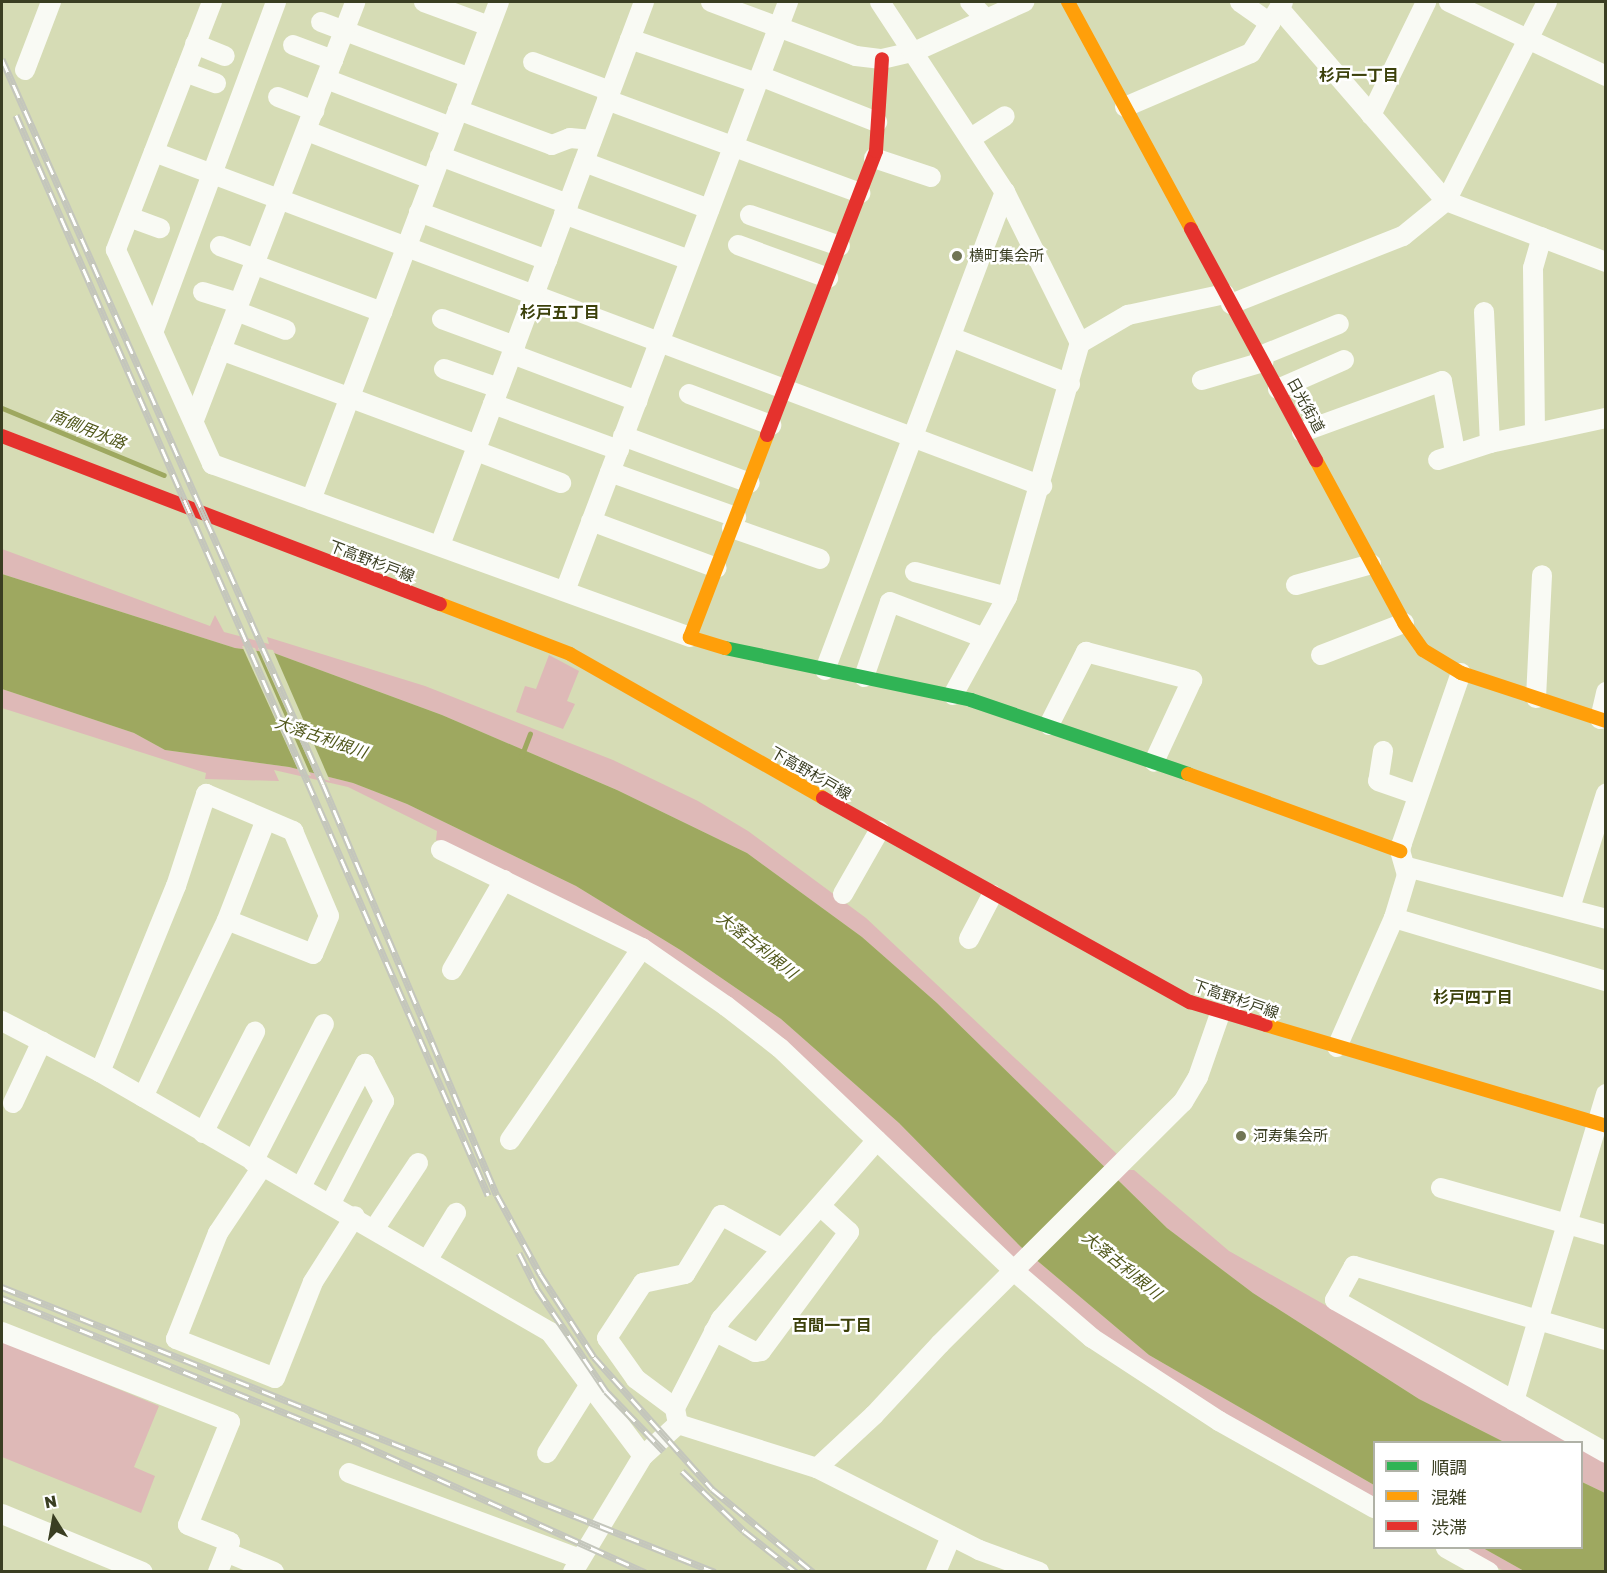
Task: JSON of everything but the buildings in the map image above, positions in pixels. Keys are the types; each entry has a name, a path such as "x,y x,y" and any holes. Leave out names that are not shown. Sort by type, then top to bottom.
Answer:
{"street":[{"path":"25,70 51,2"},
{"path":"212,2 116,250 154,330 212,464 690,637 755,657 953,695 1049,725 1154,762 1404,859 1605,919"},
{"path":"154,330 276,2"},
{"path":"194,420 355,2"},
{"path":"424,2 489,26"},
{"path":"311,500 499,2"},
{"path":"440,545 644,2"},
{"path":"711,2 737,6 778,27 856,56 882,59 916,51 1024,2"},
{"path":"565,591 788,2"},
{"path":"880,2 916,51 1005,192 1080,343 1042,486 1007,597 982,637 953,695"},
{"path":"970,2 986,19"},
{"name":"日光街道","path":"1068,2 1302,432 1371,564 1404,623 1423,650 1461,673 1603,720"},
{"path":"1240,2 1278,11 1446,201 1605,262"},
{"path":"1371,115 1426,2"},
{"path":"1449,2 1605,76"},
{"path":"1080,343 1128,315 1228,299 1403,236 1446,201 1546,2"},
{"path":"1125,107 1251,53 1278,11"},
{"path":"321,22 470,78"},
{"path":"630,39 758,79 877,122"},
{"path":"195,44 225,56"},
{"path":"292,45 333,60"},
{"path":"690,637 874,158 882,59"},
{"path":"533,62 733,147 860,193"},
{"path":"185,72 216,82"},
{"path":"326,79 552,145 570,138 592,140"},
{"path":"278,97 314,111"},
{"path":"970,138 1005,116"},
{"path":"307,131 432,179"},
{"path":"154,152 1042,486"},
{"path":"440,156 690,260"},
{"path":"874,158 931,177"},
{"path":"584,162 709,209"},
{"path":"825,670 1005,192"},
{"path":"419,212 547,260"},
{"path":"750,215 840,246"},
{"path":"129,217 160,228"},
{"path":"1535,432 1533,268 1542,237"},
{"path":"738,245 828,278"},
{"path":"220,246 382,312"},
{"path":"203,291 286,330"},
{"path":"1484,312 1490,443"},
{"path":"442,319 637,401"},
{"path":"1202,380 1262,359 1338,324"},
{"path":"951,337 1070,384"},
{"path":"221,350 349,397 561,483"},
{"path":"1278,389 1344,360"},
{"path":"444,369 496,396 621,443 750,483"},
{"path":"1302,432 1442,381 1446,456 1535,432 1605,418"},
{"path":"689,394 771,425"},
{"name":"下高野杉戸線","path":"2,436 570,654 992,895 1190,1002 1220,1014 1601,1125"},
{"path":"610,472 820,559"},
{"path":"591,521 717,568"},
{"path":"1296,585 1371,564"},
{"path":"915,572 1007,597"},
{"path":"1536,698 1542,575"},
{"path":"864,677 890,602 982,637"},
{"path":"1321,655 1404,623"},
{"path":"1049,725 1086,652 1192,680 1154,762"},
{"path":"1337,1047 1394,918 1418,795 1461,673"},
{"path":"1603,720 1605,692"},
{"path":"1383,751 1378,781 1418,795"},
{"path":"1570,908 1605,794"},
{"path":"100,1072 176,886 206,795 265,822 293,831 329,916 313,954 227,920"},
{"path":"143,1097 227,920 265,822"},
{"path":"843,894 879,831"},
{"path":"441,850 642,948 780,1048 1017,1269 1124,1361 1219,1420 1373,1507"},
{"path":"452,970 504,880"},
{"path":"969,939 992,895"},
{"path":"1394,918 1605,981"},
{"path":"510,1140 642,948"},
{"path":"817,1468 874,1415 1125,1163 1193,1089 1220,1014"},
{"path":"2,1021 100,1072 258,1165 355,1216 550,1332 643,1456"},
{"path":"324,1024 258,1165 218,1233 176,1339 275,1378 313,1282 355,1216"},
{"path":"203,1133 255,1032"},
{"path":"13,1103 42,1041"},
{"path":"301,1187 365,1064 384,1101 331,1203"},
{"path":"1514,1401 1566,1224 1601,1125 1605,1094"},
{"path":"349,1473 576,1565 643,1456 677,1416 714,1331 782,1248 878,1140"},
{"path":"375,1228 418,1163"},
{"path":"1442,1188 1605,1235"},
{"path":"714,1331 755,1352 761,1351 849,1232 820,1206"},
{"path":"428,1259 456,1213"},
{"path":"782,1248 721,1215 685,1274 643,1283 607,1338 636,1379 677,1416 817,1468 951,1536 1039,1572"},
{"path":"1605,1340 1354,1266 1335,1300 1605,1453"},
{"path":"2,1332 230,1422 188,1525 230,1542 218,1572"},
{"path":"547,1453 589,1386"},
{"path":"2,1514 143,1572"},
{"path":"936,1572 951,1536"},
{"path":"1448,1549 1488,1572"},
{"path":"226,1552 274,1572"}],"shaded area":[{"path":"2,549 210,626 215,615 224,632 269,644 267,637 425,686 613,760 698,801 748,831 866,918 1117,1154 1128,1170 1134,1170 1229,1251 1567,1441 1502,1441 1419,1399 1253,1293 1167,1228 937,1003 862,937 747,853 617,790 442,715 274,653 235,648 2,574"},
{"path":"549,655 579,671 567,701 575,704 563,729 516,712 525,686 536,689"},
{"path":"2,689 134,733 165,750 289,767 353,783 407,804 576,886 682,951 781,1019 899,1123 1021,1247 1149,1355 1373,1484 1373,1498 1224,1415 1085,1328 1011,1258 647,945 436,840 437,831 348,787 274,770 279,781 205,779 206,773 2,708"},
{"path":"2,1341 159,1406 134,1467 155,1476 141,1513 2,1457"},
{"path":"1583,1450 1605,1463 1605,1493 1583,1482"},
{"path":"1463,1549 1485,1549 1524,1571 1504,1571"}],"water":[{"name":"大落古利根川","path":"2,574 235,648 274,653 442,715 617,790 747,853 862,937 937,1003 1167,1228 1253,1293 1419,1399 1502,1441 1373,1441 1373,1484 1149,1355 1021,1247 899,1123 781,1019 682,951 576,886 407,804 353,783 289,767 165,750 134,733 2,689"},
{"path":"1583,1482 1605,1493 1605,1571 1524,1571 1485,1549 1583,1549"}],"pier":[{"path":"242,646 255,648 311,776 299,772"},
{"path":"258,648 273,650 330,781 316,777"}],"waterway":[{"name":"南側用水路","path":"2,408 164,475"},
{"path":"521,757 530,734"}],"railway":[{"path":"2,59 323,784 497,1195 540,1274 594,1357 712,1489 813,1572"},
{"path":"16,115 488,1195"},
{"path":"519,1253 537,1289 606,1391 664,1451"},
{"path":"2,1287 715,1572"},
{"path":"2,1298 361,1444 645,1572"},
{"path":"682,1471 744,1531 796,1572"}],"traffic: fast":[{"path":"725,648 971,700 1188,774"}],"traffic: slow":[{"path":"1068,2 1191,229"},
{"path":"725,648 690,637 767,435"},
{"path":"1316,460 1404,623 1423,650 1461,673 1606,721"},
{"path":"440,604 570,654 823,798"},
{"path":"1188,774 1400,851"},
{"path":"1266,1025 1606,1126"}],"traffic: jam":[{"path":"767,435 876,151 882,59"},
{"path":"1191,229 1316,460"},
{"path":"2,436 440,604"},
{"path":"823,798 1190,1002 1266,1025"}],"place":[{"name":"横町集会所","path":"957,256"},
{"name":"河寿集会所","path":"1241,1136"}],"district":[{"name":"杉戸一丁目","path":"1359,75"},
{"name":"杉戸五丁目","path":"560,312"},
{"name":"杉戸四丁目","path":"1473,997"},
{"name":"百間一丁目","path":"832,1325"}]}
